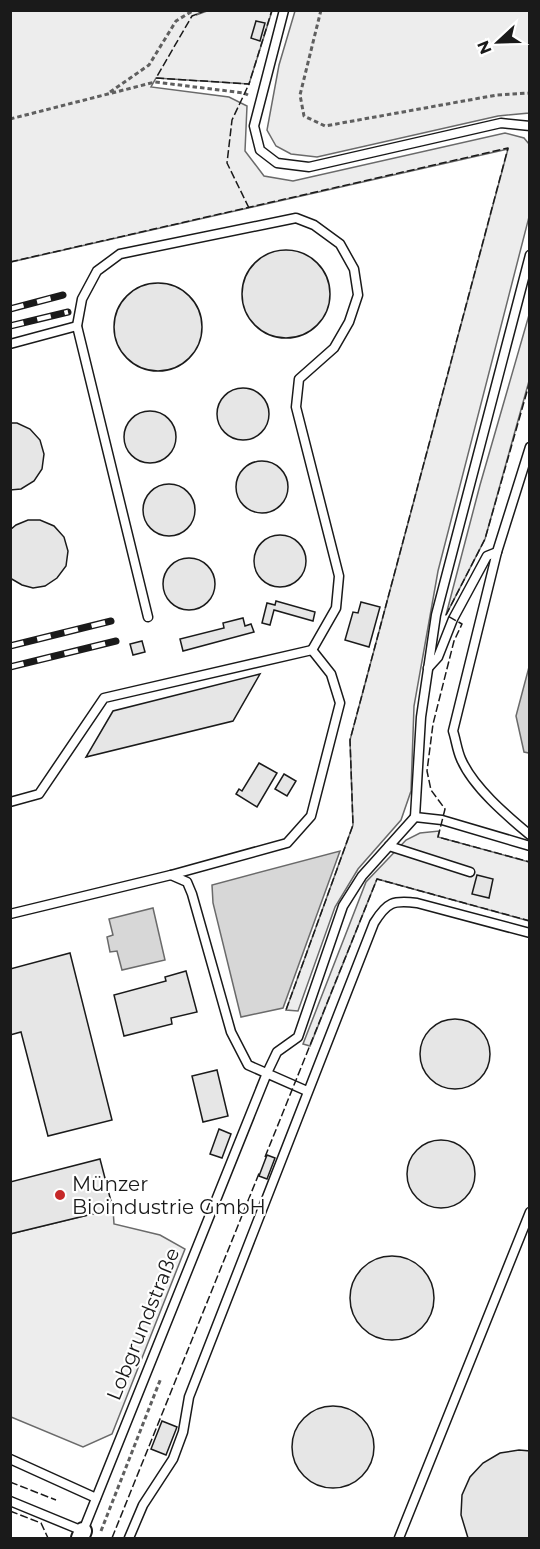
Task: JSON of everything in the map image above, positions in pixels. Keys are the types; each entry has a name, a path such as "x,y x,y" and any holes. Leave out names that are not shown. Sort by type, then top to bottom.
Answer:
{"lane":[{"path":"284,10 254,126 260,150 277,163 309,167 501,123 530,126"},
{"path":"10,802 39,794 104,698 312,650 336,608 339,576 296,407 299,380 334,348 349,322 358,295 354,269 340,244 314,225 296,218 120,254 97,271 82,299 77,326 148,617"},
{"path":"530,255 436,615 421,717 415,817 442,820 530,846"},
{"path":"10,344 77,326"},
{"path":"530,447 497,552 453,731 461,759 472,778 510,818 530,835"},
{"path":"427,669 438,657 453,619 486,556 497,552"},
{"path":"10,914 171,875 287,843 311,816 340,703 331,674 312,650"},
{"name":"Lobgrundstraße","path":"82,1535 267,1073 277,1052 298,1037 343,906 362,876 415,817"},
{"path":"389,846 470,872"},
{"path":"171,875 187,882 192,894 231,1032 248,1065 307,1091"},
{"path":"129,1539 142,1505 173,1459 183,1432 189,1398 307,1091 374,923 382,910 392,903 401,901 417,903 530,933"},
{"path":"399,1539 530,1212"},
{"path":"10,1459 96,1498"},
{"path":"10,1501 82,1535"}],"path":[{"path":"109,93 149,65 176,21 194,10"},
{"path":"321,10 300,95 304,116 325,126 498,95 530,93"},
{"path":"10,119 155,82 244,93 260,102"}],"shaded area":[{"path":"10,11 201,11 196,15 207,11 272,11 249,84 156,78 151,87 229,97 247,106 245,151 264,176 293,181 505,133 524,138 529,144 529,217 438,571 414,706 411,791 401,820 358,869 335,907 298,1011 286,1010 353,825 350,740 508,149 11,262"},
{"path":"295,11 529,11 529,113 498,116 317,157 291,154 276,146 267,130 279,65"},
{"path":"529,315 529,381 485,539 446,615 480,485"},
{"path":"529,667 529,753 524,752 516,716"},
{"path":"439,831 438,837 529,862 529,921 377,879 310,1046 303,1044 366,882 406,840 420,833"},
{"path":"340,851 283,1008 241,1017 213,903 212,885"},
{"path":"153,908 165,960 122,970 117,951 110,952 107,937 113,935 109,919"},
{"path":"113,1209 114,1224 160,1235 185,1249 112,1434 83,1447 11,1417 10,1234"}],"building":[{"path":"256,21 265,23 260,41 251,38"},
{"path":"286,250 303,253 317,263 327,277 330,294 327,311 317,325 303,335 286,338 269,335 255,325 245,311 242,294 245,277 255,263 269,253"},
{"path":"158,283 175,286 189,296 199,310 202,327 199,344 189,358 175,368 158,371 141,368 127,358 117,344 114,327 117,310 127,296 141,286"},
{"path":"243,388 253,390 261,396 267,404 269,414 267,424 261,432 253,438 243,440 233,438 225,432 219,424 217,414 219,404 225,396 233,390"},
{"path":"150,411 160,413 168,419 174,427 176,437 174,447 168,455 160,461 150,463 140,461 132,455 126,447 124,437 126,427 132,419 140,413"},
{"path":"10,423 17,423 30,429 40,440 44,454 42,469 34,481 21,489 10,490"},
{"path":"262,461 272,463 280,469 286,477 288,487 286,497 280,505 272,511 262,513 252,511 244,505 238,497 236,487 238,477 244,469 252,463"},
{"path":"169,484 179,486 187,492 193,500 195,510 193,520 187,528 179,534 169,536 159,534 151,528 145,520 143,510 145,500 151,492 159,486"},
{"path":"28,520 40,520 54,526 64,537 68,551 66,566 57,578 45,586 33,588 10,578 10,530"},
{"path":"280,535 290,537 298,543 304,551 306,561 304,571 298,579 290,585 280,587 270,585 262,579 256,571 254,561 256,551 262,543 270,537"},
{"path":"189,558 199,560 207,566 213,574 215,584 213,594 207,602 199,608 189,610 179,608 171,602 165,594 163,584 165,574 171,566 179,560"},
{"path":"276,601 315,612 313,621 274,610 270,625 262,623 267,603 275,605"},
{"path":"361,602 380,607 369,647 345,640 353,612 358,613"},
{"path":"243,618 245,626 251,624 254,632 183,651 180,639 224,628 223,623"},
{"path":"142,641 145,652 133,655 130,644"},
{"path":"260,674 233,721 86,757 113,711"},
{"path":"259,763 277,773 257,807 236,794 239,789 242,791"},
{"path":"284,774 296,781 287,796 275,789"},
{"path":"477,875 493,879 489,898 472,894"},
{"path":"70,953 112,1120 48,1136 21,1032 10,1035 10,969"},
{"path":"186,971 197,1012 171,1018 172,1024 124,1036 114,995 166,981 165,977"},
{"path":"455,1019 474,1025 484,1035 490,1054 484,1073 474,1083 455,1089 436,1083 426,1073 420,1054 426,1035 436,1025"},
{"path":"217,1070 228,1116 203,1122 192,1076"},
{"path":"219,1129 231,1134 222,1158 210,1154"},
{"path":"441,1140 454,1143 465,1150 472,1161 475,1174 472,1187 465,1198 454,1205 441,1208 428,1205 417,1198 410,1187 407,1174 410,1161 417,1150 428,1143"},
{"path":"267,1155 275,1158 267,1179 259,1176"},
{"name":"Münzer Bioindustrie GmbH","path":"100,1159 113,1209 10,1234 10,1182"},
{"path":"392,1256 415,1263 427,1275 434,1298 427,1321 415,1333 392,1340 369,1333 357,1321 350,1298 357,1275 369,1263"},
{"path":"333,1406 349,1409 362,1418 371,1431 374,1447 371,1463 362,1476 349,1485 333,1488 317,1485 304,1476 295,1463 292,1447 295,1431 304,1418 317,1409"},
{"path":"162,1421 177,1427 166,1455 151,1449"},
{"path":"530,1451 530,1538 468,1538 461,1515 462,1495 470,1477 483,1463 500,1453"}],"railway":[{"path":"10,309 63,295"},
{"path":"10,326 68,312"},
{"path":"10,646 111,621"},
{"path":"10,667 116,641"}],"fence":[{"path":"207,10 192,16 156,78 249,84 272,10"},
{"path":"249,84 232,120 227,163 249,208"},
{"path":"10,262 508,148 350,740 353,825 286,1010"},
{"path":"530,381 485,539 446,615 462,624 454,641 433,724 427,771 431,790 445,809 438,837 530,862"},
{"path":"265,1157 377,879 530,921"},
{"path":"112,1538 260,1171"},
{"path":"10,1482 56,1500"},
{"path":"10,1511 41,1523 48,1538"}],"place":[{"name":"Münzer Bioindustrie GmbH","path":"60,1195"}]}
